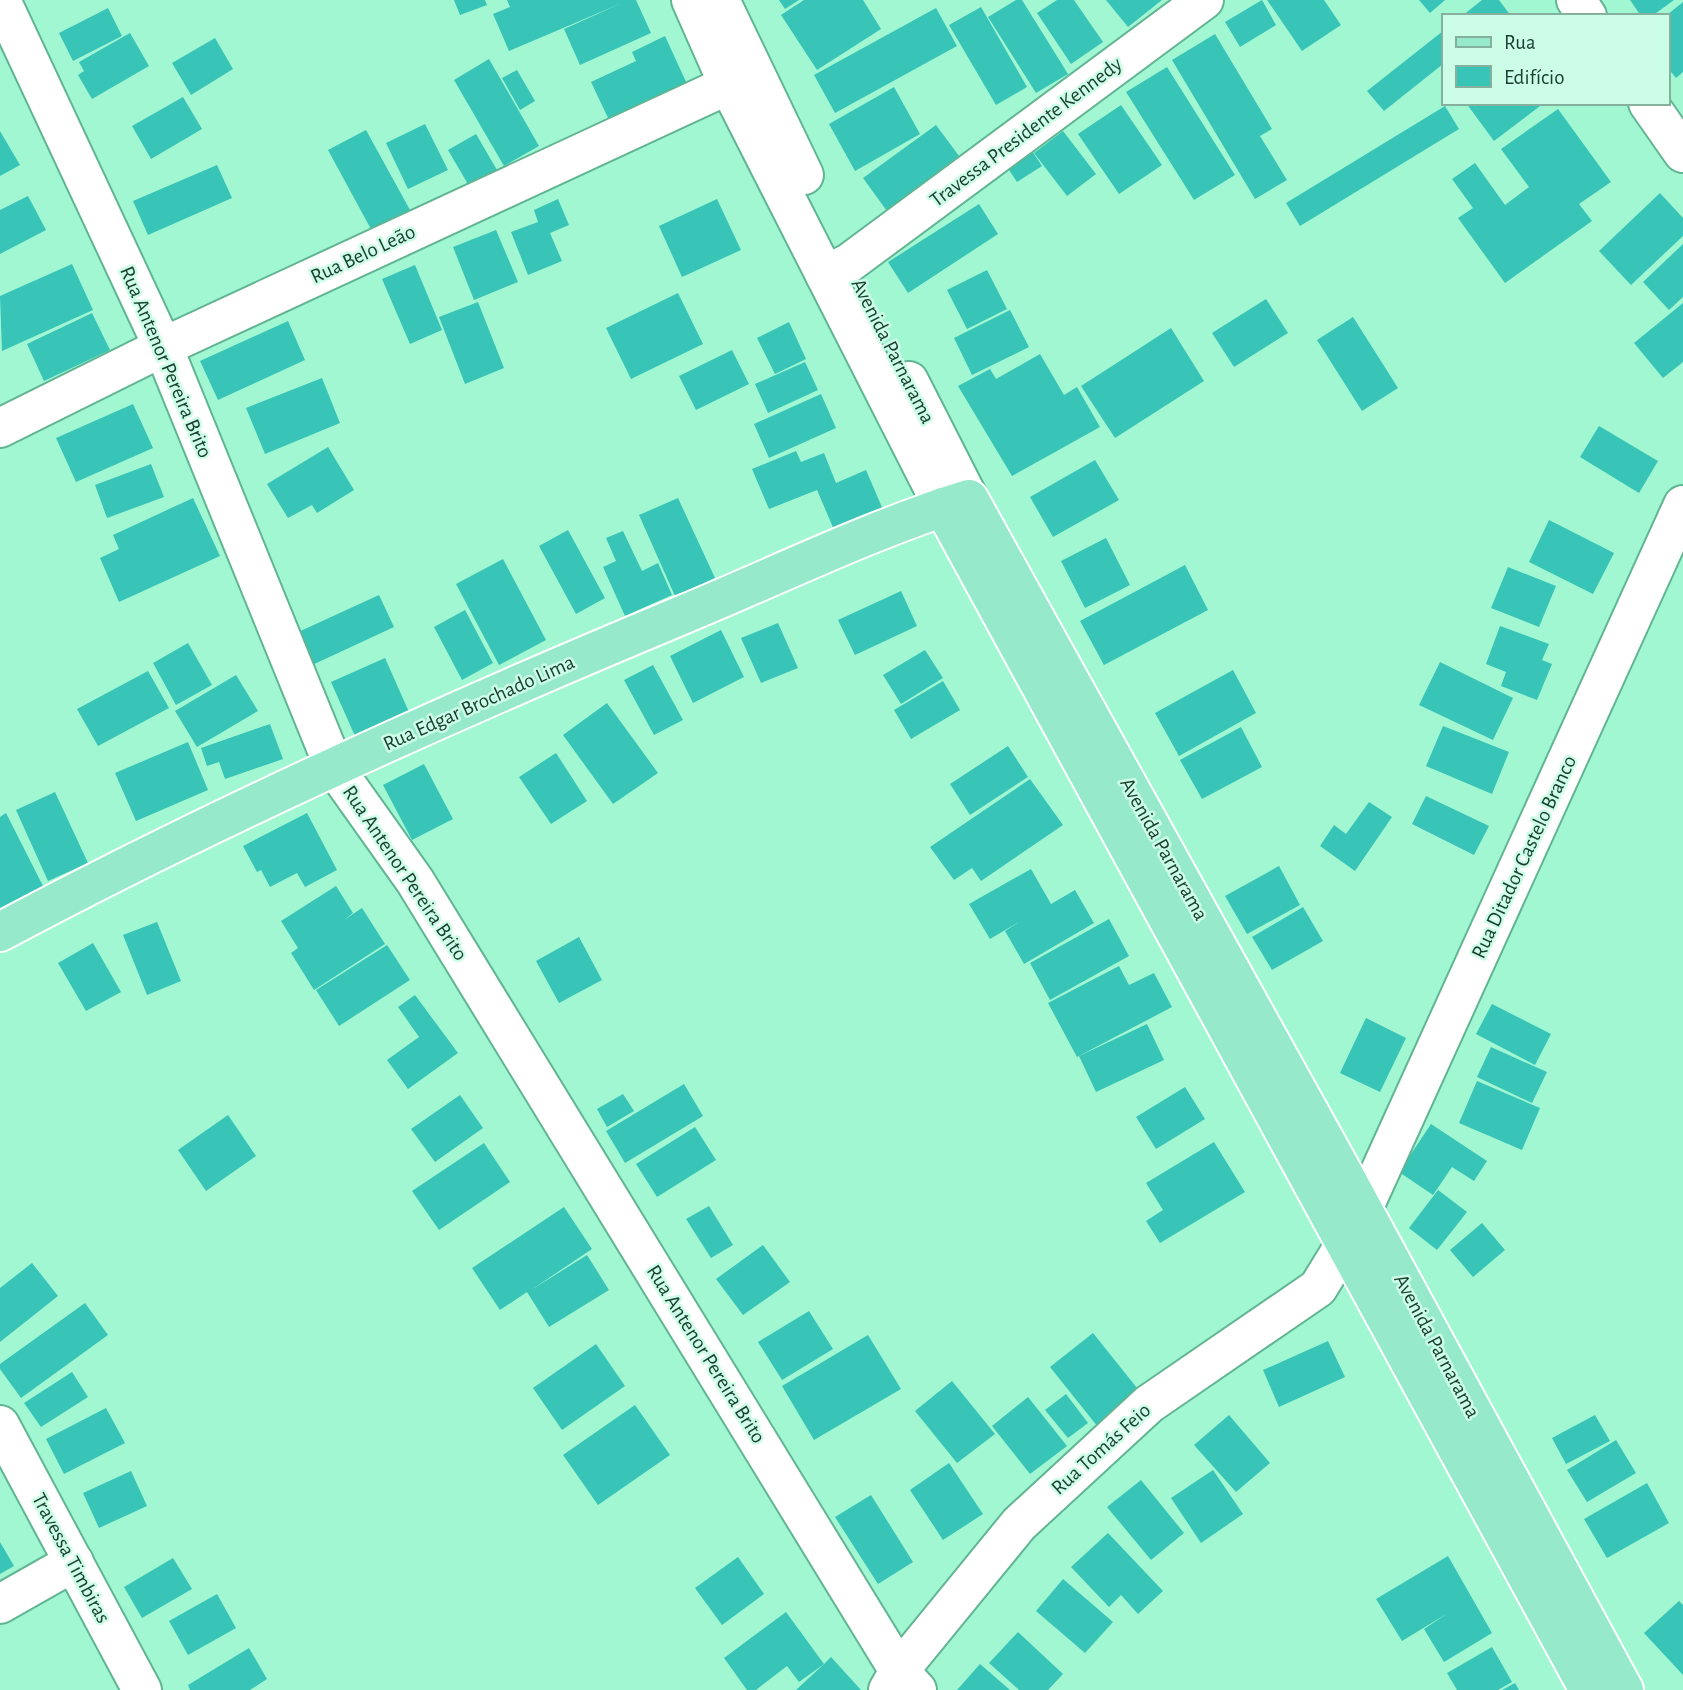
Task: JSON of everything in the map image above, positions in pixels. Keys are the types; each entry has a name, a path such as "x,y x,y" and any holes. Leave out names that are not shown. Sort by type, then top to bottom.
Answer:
{"main road":[{"name":"Rua Edgar Brochado Lima","path":"0,932 78,890 334,767 604,648 956,503"},
{"name":"Avenida Parnarama","path":"956,503 1330,1183 1345,1244 1589,1690"},
{"name":"Avenida Parnarama","path":"1330,1183 1363,1209 1624,1690"}],"street":[{"name":"Rua Antenor Pereira Brito","path":"1,0 163,347 334,767 415,881 901,1684"},
{"name":"Avenida Parnarama","path":"691,0 741,79 956,503"},
{"name":"Avenida Parnarama","path":"720,0 741,79"},
{"name":"Travessa Presidente Kennedy","path":"837,269 1204,0"},
{"name":"Rua Belo Leão","path":"0,428 163,347 741,79"},
{"path":"1649,105 1683,153"},
{"name":"Rua Ditador Castelo Branco","path":"1363,1209 1683,505"},
{"name":"Rua Tomás Feio","path":"901,1684 1018,1524 1149,1404 1318,1288 1345,1244"},
{"name":"Travessa Timbiras","path":"0,1426 142,1690"},
{"path":"0,1604 74,1562"}],"building":[{"path":"454,0 485,0 487,5 460,15"},
{"path":"507,0 636,0 651,33 580,65 564,29 622,3 509,51 493,14 510,7"},
{"path":"779,0 799,0 785,9"},
{"path":"804,0 863,0 881,29 817,70 781,15"},
{"path":"1016,0 1022,0 1068,74 1036,93 988,17"},
{"path":"1057,0 1074,0 1103,42 1071,64 1037,13"},
{"path":"1106,0 1162,0 1128,27"},
{"path":"1262,0 1276,25 1240,47 1225,22"},
{"path":"1267,0 1324,0 1341,25 1302,51"},
{"path":"1419,0 1445,0 1430,13"},
{"path":"1482,0 1499,0 1510,14 1464,14"},
{"path":"1630,0 1674,0 1655,14 1640,14"},
{"path":"1683,2 1683,72 1676,78 1669,69 1668,14"},
{"path":"981,7 1027,87 996,105 949,25"},
{"path":"108,8 122,36 73,61 59,33"},
{"path":"936,8 957,46 835,113 814,75"},
{"path":"1442,32 1442,65 1384,111 1367,91"},
{"path":"130,33 149,66 92,99 78,75 84,71 79,62"},
{"path":"1215,34 1272,129 1260,136 1287,180 1255,199 1172,60"},
{"path":"665,36 687,84 609,120 591,82 636,61 632,52"},
{"path":"215,38 233,69 191,95 172,63"},
{"path":"489,59 539,146 504,166 454,80"},
{"path":"1167,67 1235,175 1194,200 1126,92"},
{"path":"517,70 535,101 520,110 502,78"},
{"path":"894,87 920,134 855,171 829,124"},
{"path":"183,97 202,129 151,159 132,126"},
{"path":"1121,105 1162,165 1119,194 1078,134"},
{"path":"1467,105 1541,105 1494,141"},
{"path":"1445,106 1459,129 1300,226 1286,203"},
{"path":"1558,109 1611,182 1579,204 1592,221 1505,283 1458,218 1473,208 1452,179 1475,163 1505,205 1529,187 1501,149"},
{"path":"425,124 448,170 408,189 386,143"},
{"path":"936,125 965,164 892,218 863,178"},
{"path":"366,130 410,210 372,231 328,150"},
{"path":"0,131 20,165 0,176"},
{"path":"1063,131 1096,174 1067,196 1034,153"},
{"path":"476,134 497,170 469,186 448,150"},
{"path":"1032,151 1042,166 1017,182 1007,167"},
{"path":"217,165 232,198 148,235 133,201"},
{"path":"1660,193 1683,218 1683,236 1631,285 1599,251"},
{"path":"28,196 46,230 0,254 0,210"},
{"path":"558,199 569,225 550,233 562,261 528,275 511,232 538,222 534,210"},
{"path":"717,199 741,250 682,277 659,226"},
{"path":"979,204 998,234 908,293 888,262"},
{"path":"496,230 518,282 474,300 453,247"},
{"path":"1683,244 1683,297 1669,310 1643,282"},
{"path":"72,264 93,310 2,351 0,296"},
{"path":"415,265 442,330 410,344 382,279"},
{"path":"987,270 1007,309 967,329 947,290"},
{"path":"678,293 703,344 631,379 606,328"},
{"path":"1266,299 1288,333 1234,367 1212,333"},
{"path":"478,302 504,368 465,384 439,317"},
{"path":"1683,303 1683,362 1663,378 1634,343"},
{"path":"1010,310 1029,347 972,375 954,338"},
{"path":"92,313 110,350 44,381 27,344"},
{"path":"1353,317 1398,388 1362,411 1317,340"},
{"path":"288,321 305,360 218,400 200,361"},
{"path":"789,322 806,359 775,374 757,338"},
{"path":"1171,328 1204,381 1115,438 1081,386"},
{"path":"732,350 749,384 696,410 679,376"},
{"path":"1040,354 1064,395 1077,387 1100,427 1012,476 958,386 990,369 996,379"},
{"path":"805,362 818,390 768,413 755,384"},
{"path":"322,378 340,423 265,454 246,408"},
{"path":"821,394 836,428 769,458 754,424"},
{"path":"133,404 153,448 76,482 56,438"},
{"path":"1599,426 1658,461 1639,493 1580,457"},
{"path":"328,447 354,490 317,513 312,505 288,518 267,484"},
{"path":"796,451 801,462 824,453 836,483 866,470 884,512 835,532 817,490 769,509 752,469"},
{"path":"1095,460 1119,500 1053,537 1030,497"},
{"path":"151,464 164,497 107,518 95,485"},
{"path":"193,498 220,556 119,602 100,558 119,549 113,535"},
{"path":"678,498 715,578 675,596 639,515"},
{"path":"1549,520 1614,553 1593,594 1529,562"},
{"path":"568,530 605,598 576,614 539,546"},
{"path":"623,531 642,571 658,563 672,595 625,616 603,567 616,561 606,538"},
{"path":"1106,538 1130,585 1085,608 1061,561"},
{"path":"503,559 546,640 499,665 456,584"},
{"path":"1185,565 1208,610 1104,665 1080,621"},
{"path":"1508,567 1556,586 1539,627 1491,608"},
{"path":"901,591 917,626 855,655 838,620"},
{"path":"379,595 394,627 310,666 294,634"},
{"path":"465,610 493,663 462,680 434,627"},
{"path":"778,623 798,668 761,683 741,638"},
{"path":"1500,626 1549,644 1542,660 1552,664 1537,700 1501,686 1506,672 1486,664"},
{"path":"721,630 744,677 693,703 670,656"},
{"path":"188,643 212,685 176,705 153,663"},
{"path":"925,650 943,678 901,704 883,675"},
{"path":"385,658 409,712 355,736 331,682"},
{"path":"1440,662 1513,698 1493,740 1419,705"},
{"path":"653,665 683,720 654,735 624,680"},
{"path":"1233,670 1256,713 1179,756 1155,713"},
{"path":"148,671 169,708 98,746 77,709"},
{"path":"236,675 258,711 197,747 175,711"},
{"path":"943,681 960,710 911,739 894,710"},
{"path":"607,703 658,773 613,804 563,735"},
{"path":"270,724 283,759 225,779 219,762 207,766 201,748"},
{"path":"1443,726 1509,752 1492,794 1426,766"},
{"path":"1241,727 1262,767 1202,799 1180,760"},
{"path":"188,742 208,790 136,821 115,773"},
{"path":"1008,746 1028,777 970,815 950,784"},
{"path":"556,753 587,801 551,824 519,777"},
{"path":"424,764 453,819 412,840 383,785"},
{"path":"1030,779 1063,825 981,881 972,868 954,880 930,847"},
{"path":"55,792 88,863 48,881 16,810"},
{"path":"1426,796 1489,826 1474,855 1412,824"},
{"path":"1369,802 1392,817 1355,871 1320,846 1334,825 1346,834"},
{"path":"6,813 43,886 0,908 0,817"},
{"path":"307,813 337,870 305,887 297,873 270,887 261,870 257,872 243,846"},
{"path":"1279,866 1300,905 1247,934 1225,896"},
{"path":"1031,869 1051,904 1075,890 1094,923 1024,964 1005,931 1019,922 990,939 969,904"},
{"path":"336,886 353,913 344,920 362,908 385,944 314,990 291,953 298,948 281,921"},
{"path":"1303,907 1323,941 1272,970 1252,937"},
{"path":"1109,919 1129,956 1050,1000 1030,963"},
{"path":"157,922 181,981 147,995 123,935"},
{"path":"579,937 602,980 559,1003 536,961"},
{"path":"93,943 121,992 86,1011 58,963"},
{"path":"387,945 410,980 339,1026 316,990"},
{"path":"1119,966 1129,985 1154,973 1172,1007 1077,1057 1048,1003"},
{"path":"415,995 458,1053 408,1089 387,1060 419,1037 398,1007"},
{"path":"1492,1004 1551,1034 1535,1065 1476,1034"},
{"path":"1366,1018 1406,1038 1380,1092 1340,1073"},
{"path":"1147,1024 1164,1060 1096,1092 1079,1056"},
{"path":"1491,1047 1547,1072 1532,1103 1477,1077"},
{"path":"1477,1081 1540,1108 1522,1150 1459,1123"},
{"path":"684,1084 703,1116 625,1163 606,1131"},
{"path":"1185,1087 1205,1119 1156,1149 1136,1117"},
{"path":"623,1094 634,1111 607,1127 597,1109"},
{"path":"460,1095 483,1128 435,1162 411,1129"},
{"path":"228,1115 256,1156 206,1191 178,1150"},
{"path":"1431,1124 1487,1161 1474,1181 1452,1167 1433,1195 1399,1172"},
{"path":"695,1127 716,1160 657,1197 636,1164"},
{"path":"1214,1142 1245,1192 1160,1243 1146,1221 1163,1210 1146,1183"},
{"path":"484,1143 510,1182 439,1230 412,1191"},
{"path":"1438,1190 1467,1212 1437,1250 1409,1228"},
{"path":"709,1206 733,1245 711,1258 686,1219"},
{"path":"564,1207 592,1249 531,1290 587,1255 609,1290 549,1327 527,1292 500,1310 472,1268"},
{"path":"1482,1223 1505,1250 1473,1277 1450,1250"},
{"path":"763,1245 790,1282 743,1315 716,1279"},
{"path":"32,1263 58,1296 0,1342 0,1288"},
{"path":"85,1303 108,1335 21,1398 0,1369 0,1364"},
{"path":"809,1311 833,1349 782,1380 758,1342"},
{"path":"1093,1333 1141,1393 1098,1427 1050,1367"},
{"path":"868,1335 901,1389 814,1440 782,1386"},
{"path":"1328,1341 1345,1377 1279,1407 1263,1370"},
{"path":"596,1344 625,1386 562,1430 533,1388"},
{"path":"72,1372 88,1397 41,1427 24,1403"},
{"path":"952,1381 995,1434 957,1463 915,1411"},
{"path":"1066,1394 1088,1423 1068,1438 1045,1410"},
{"path":"1028,1397 1067,1446 1030,1474 992,1426"},
{"path":"635,1405 670,1455 598,1505 563,1455"},
{"path":"106,1408 125,1443 64,1474 46,1439"},
{"path":"1229,1415 1270,1463 1236,1492 1194,1445"},
{"path":"1595,1415 1610,1441 1566,1464 1552,1438"},
{"path":"1616,1440 1636,1473 1587,1502 1567,1470"},
{"path":"949,1463 983,1514 943,1540 910,1490"},
{"path":"1213,1470 1243,1514 1201,1543 1171,1498"},
{"path":"131,1471 147,1506 99,1528 83,1493"},
{"path":"1141,1480 1184,1533 1151,1560 1107,1507"},
{"path":"1647,1483 1669,1523 1607,1558 1584,1519"},
{"path":"871,1495 913,1562 878,1584 835,1517"},
{"path":"1108,1533 1163,1591 1138,1614 1121,1595 1109,1607 1071,1567"},
{"path":"0,1542 14,1566 0,1574"},
{"path":"1448,1556 1492,1633 1444,1662 1424,1629 1448,1613 1402,1641 1376,1599"},
{"path":"738,1557 764,1594 722,1625 695,1588"},
{"path":"173,1558 192,1589 142,1618 124,1587"},
{"path":"1063,1579 1113,1622 1085,1653 1036,1611"},
{"path":"217,1594 236,1628 188,1655 169,1621"},
{"path":"1679,1601 1683,1605 1683,1675 1644,1633"},
{"path":"786,1612 824,1664 799,1682 787,1666 756,1690 747,1690 724,1658"},
{"path":"1018,1632 1063,1674 1048,1690 1019,1690 989,1663"},
{"path":"1492,1647 1512,1682 1498,1690 1457,1690 1447,1673"},
{"path":"249,1648 267,1679 250,1690 190,1690 188,1685"},
{"path":"831,1657 861,1690 796,1690 823,1665"},
{"path":"980,1664 1010,1690 957,1690"},
{"path":"1515,1683 1519,1690 1502,1690"}]}
